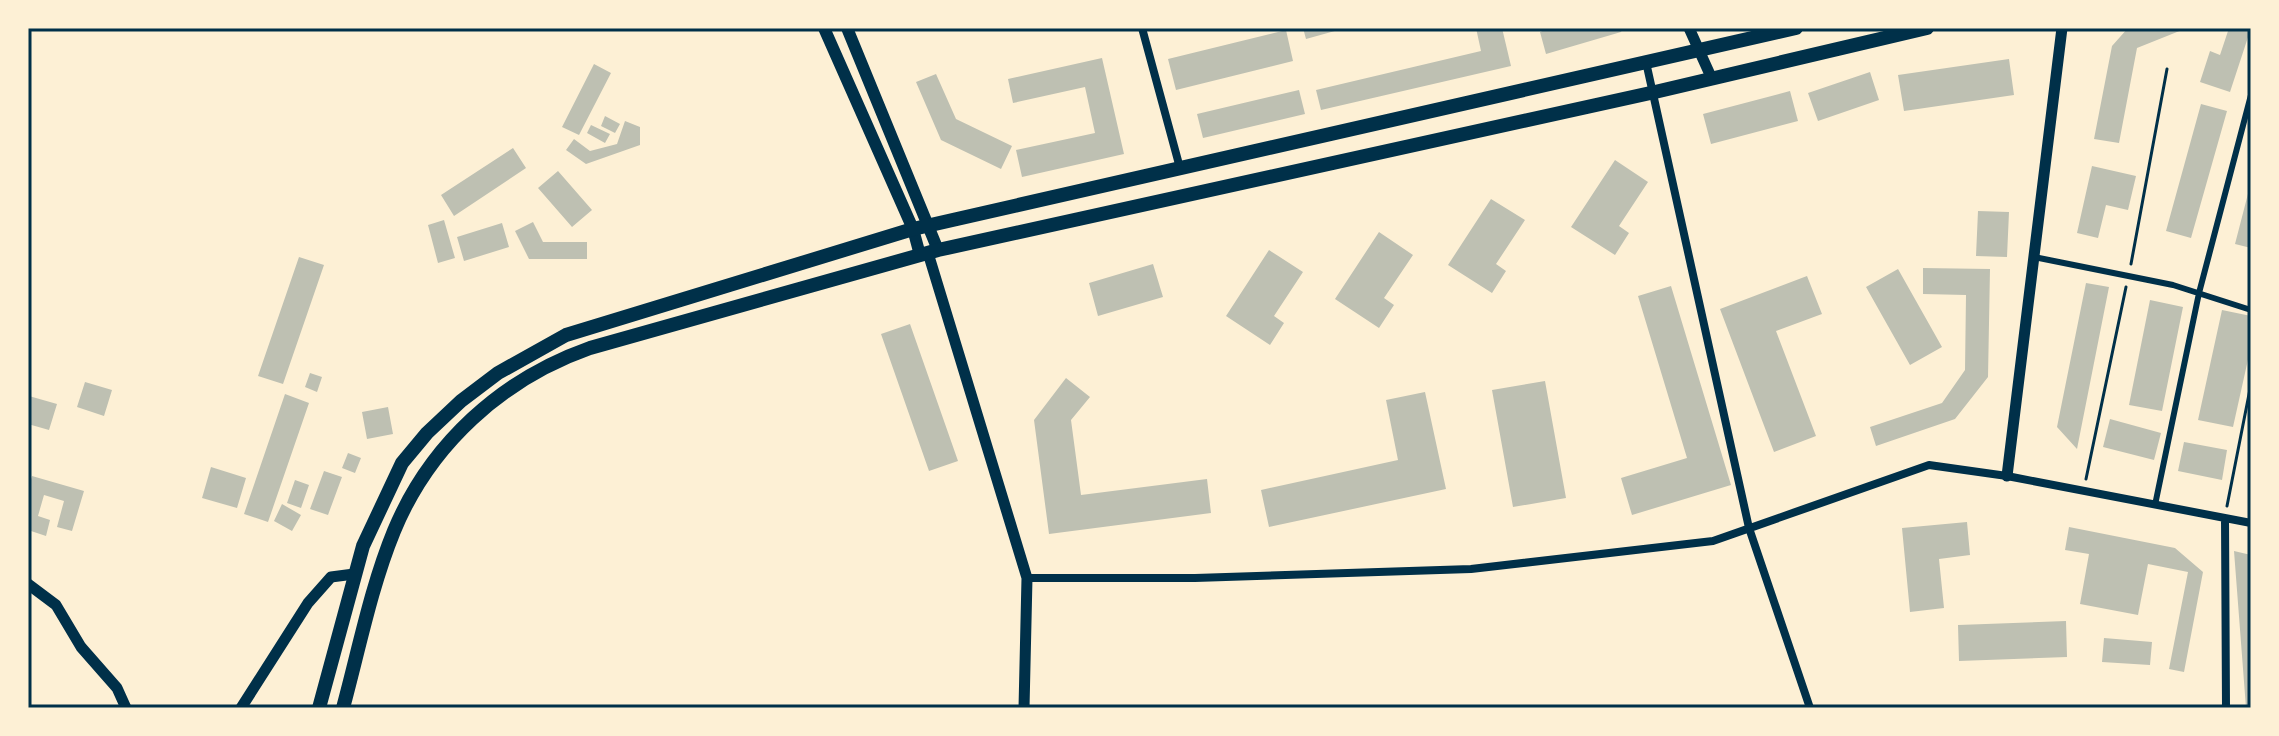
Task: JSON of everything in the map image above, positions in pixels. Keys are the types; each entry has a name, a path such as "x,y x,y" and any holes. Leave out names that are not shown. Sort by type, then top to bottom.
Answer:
{"highway":[{"path":"319,708 354,574 381,503 402,463 427,433 461,401 531,352 596,325 913,229 1796,28"},
{"path":"343,708 379,573 406,506 440,451 486,406 555,360 928,252 1655,92 1927,28"}],"main road":[{"path":"824,28 913,229 928,252"},
{"path":"847,28 930,226 928,252"}],"street":[{"path":"1142,28 1180,168"},
{"path":"1689,28 1712,79"},
{"path":"2007,476 2062,28"},
{"path":"1646,62 1749,528 1810,708"},
{"path":"2155,505 2199,293 2251,95"},
{"path":"928,252 1027,578 1024,708"},
{"path":"2034,257 2173,285 2251,310"},
{"path":"1027,578 1195,578 1471,569 1713,541 1929,465 2007,476 2251,523"},
{"path":"2225,518 2226,708"},
{"path":"241,708 308,603 331,577 354,574"},
{"path":"28,584 56,605 81,647 117,688 126,708"}],"path":[{"path":"2225,518 2251,384"}],"building":[{"path":"1303,28 1342,28 1342,29 1306,39"},
{"path":"1476,28 1502,28 1511,66 1321,110 1316,90 1481,51"},
{"path":"1550,28 1623,28 1621,32 1546,54 1540,32"},
{"path":"2128,28 2187,28 2137,48 2119,143 2094,139 2112,46"},
{"path":"2229,28 2251,28 2230,92 2200,82 2210,51 2220,55"},
{"path":"1286,30 1293,61 1176,90 1168,59"},
{"path":"1102,58 1124,154 1022,177 1016,150 1095,133 1085,87 1013,103 1008,79"},
{"path":"2009,59 2014,95 1904,111 1898,75"},
{"path":"594,64 611,73 579,135 562,127"},
{"path":"1870,72 1879,100 1818,121 1808,93"},
{"path":"936,74 956,119 1012,146 1001,169 941,140 916,82"},
{"path":"1299,90 1305,114 1203,138 1197,114"},
{"path":"1790,91 1798,121 1711,144 1703,114"},
{"path":"2201,104 2227,111 2191,238 2166,231"},
{"path":"605,116 620,124 615,133 601,126"},
{"path":"625,121 640,127 640,145 586,164 566,150 574,139 590,151 617,144"},
{"path":"591,125 610,134 605,143 587,133"},
{"path":"513,148 526,168 454,216 441,195"},
{"path":"1615,160 1648,182 1619,226 1629,233 1615,255 1571,227"},
{"path":"2092,166 2136,176 2128,210 2106,205 2098,238 2077,233"},
{"path":"558,171 592,210 572,227 538,188"},
{"path":"2251,186 2251,248 2235,244"},
{"path":"1491,199 1525,220 1496,264 1506,271 1492,293 1448,265"},
{"path":"1978,211 2009,212 2007,257 1976,256"},
{"path":"444,220 455,258 438,263 428,225"},
{"path":"533,222 543,242 587,242 587,259 529,259 515,231"},
{"path":"502,223 509,247 464,261 457,237"},
{"path":"1379,232 1413,255 1384,298 1394,305 1379,328 1335,299"},
{"path":"1269,250 1303,272 1274,316 1284,323 1270,345 1226,316"},
{"path":"299,257 324,265 283,384 258,376"},
{"path":"1153,264 1163,297 1098,316 1089,283"},
{"path":"1923,268 1990,269 1988,377 1955,419 1876,446 1870,427 1942,403 1965,370 1966,295 1923,294"},
{"path":"1898,269 1942,347 1910,365 1866,287"},
{"path":"1807,276 1822,314 1776,331 1816,436 1774,452 1720,309"},
{"path":"2086,283 2109,287 2077,449 2057,427"},
{"path":"1671,286 1731,485 1632,515 1621,478 1687,458 1638,296"},
{"path":"2150,300 2183,307 2162,411 2129,405"},
{"path":"2222,310 2251,316 2251,346 2233,427 2198,420"},
{"path":"910,324 958,461 929,471 881,334"},
{"path":"310,373 322,377 317,392 305,387"},
{"path":"1066,378 1090,397 1071,420 1081,495 1207,479 1211,513 1049,534 1034,420"},
{"path":"1545,381 1566,498 1513,507 1492,390"},
{"path":"85,382 112,390 104,416 77,407"},
{"path":"1425,392 1446,489 1269,527 1261,490 1398,460 1386,400"},
{"path":"285,394 309,403 268,522 244,514"},
{"path":"29,396 57,404 49,430 28,424"},
{"path":"388,407 393,434 367,439 362,412"},
{"path":"2110,419 2161,433 2154,460 2103,447"},
{"path":"2184,442 2227,450 2222,480 2178,471"},
{"path":"348,453 361,458 355,473 342,468"},
{"path":"211,467 246,478 237,508 202,498"},
{"path":"324,471 342,477 328,515 310,509"},
{"path":"32,476 84,491 72,531 57,527 64,501 44,495 38,516 50,520 46,536 28,530 28,489"},
{"path":"295,480 309,485 301,508 287,503"},
{"path":"282,504 301,515 292,531 274,521"},
{"path":"1967,522 1970,555 1939,559 1944,608 1910,612 1902,528"},
{"path":"2069,527 2175,548 2203,572 2184,672 2169,669 2188,572 2148,564 2138,615 2080,604 2089,554 2065,550"},
{"path":"2234,551 2251,555 2251,708 2246,708"},
{"path":"2066,621 2067,657 1959,661 1958,625"},
{"path":"2104,638 2152,642 2150,665 2102,662"},
{"path":"2144,705 2197,705 2197,708 2144,708"}]}
